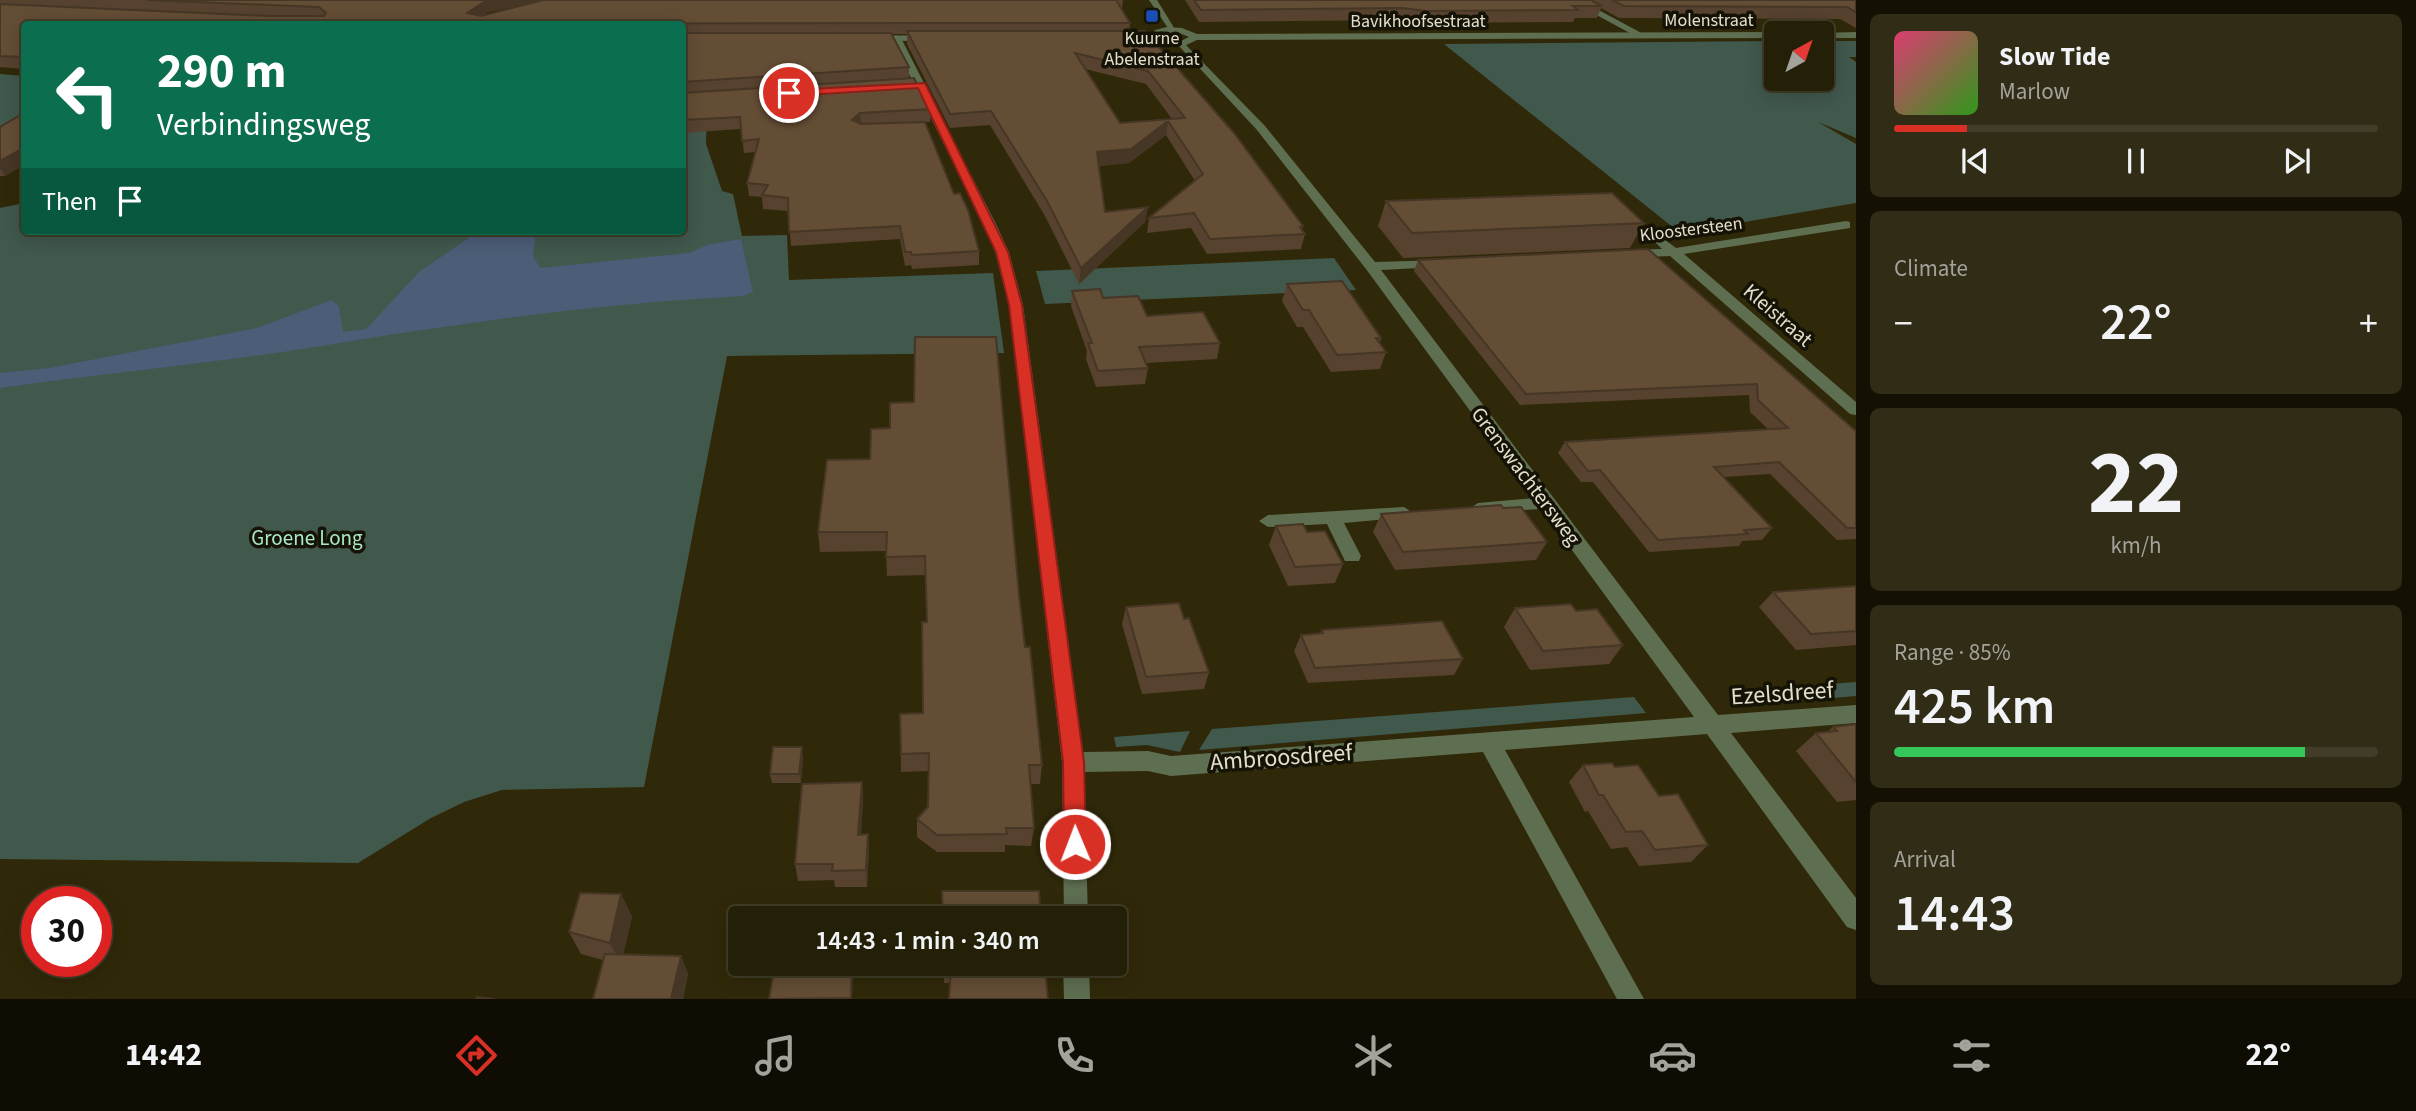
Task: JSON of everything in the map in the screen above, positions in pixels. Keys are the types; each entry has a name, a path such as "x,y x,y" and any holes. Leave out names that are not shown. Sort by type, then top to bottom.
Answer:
{"street":[{"path":"1153,0 1173,29"},
{"path":"1573,0 1642,36"},
{"path":"1116,38 1157,39 1182,44 1195,37 1188,32 1173,29 1158,32 1157,39"},
{"name":"Molenstraat","path":"1642,36 1764,35"},
{"path":"1834,35 1856,35"},
{"name":"Bavikhoofsestraat","path":"1195,37 1642,36"},
{"path":"896,38 935,127 1002,252 1016,305 1073,762 1076,906"},
{"path":"854,39 939,38"},
{"name":"Grenswachtersweg","path":"1182,44 1261,128 1371,266 1856,918"},
{"name":"Kloostersteen","path":"1618,254 1673,252 1846,225"},
{"name":"Kleistraat","path":"1656,237 1856,410"},
{"path":"1371,266 1455,262"},
{"path":"1462,509 1546,503"},
{"path":"1268,521 1423,512"},
{"path":"1332,517 1352,556"},
{"name":"Ezelsdreef","path":"1712,725 1856,714"},
{"name":"Ambroosdreef","path":"1073,762 1148,761 1171,766 1712,725"},
{"path":"1489,741 1631,999"},
{"path":"1076,976 1077,999"}],"green space":[{"path":"1764,41 1764,91 1834,91 1834,41 1856,41 1856,57 1849,57 1856,62 1856,138 1818,122 1856,144 1856,203 1680,233 1444,44"},
{"path":"0,74 21,76 21,132 0,144"},
{"name":"Groene Long","path":"707,104 706,144 722,191 733,194 742,236 787,235 789,280 993,273 1004,353 727,356 644,787 502,790 464,802 431,818 358,863 0,859 0,208 21,204 21,235 686,235 686,105"},
{"path":"1334,258 1356,290 1045,304 1036,271"},
{"path":"1856,682 1856,696 1788,702 1776,688"},
{"path":"1634,697 1646,713 1199,750 1212,729"},
{"path":"1190,731 1180,752 1147,745 1116,747 1114,737"}],"water":[{"path":"473,235 536,235 533,256 540,268 689,253 707,245 741,239 753,292 744,296 532,315 242,358 0,388 0,373 49,368 257,328 331,300 339,306 343,332 366,329 419,272"}],"building":[{"path":"147,0 492,0 467,13 481,16 543,0 1116,0 1130,23 21,21 21,57 0,56 0,4 324,16 326,13 319,7"},
{"path":"1194,0 1591,0 1602,6 1573,6 1578,10 1201,10"},
{"path":"1612,0 1856,0 1856,12 1847,7 1624,6"},
{"path":"907,31 1145,31 1234,133 1303,226 1300,227 1305,234 1210,239 1194,213 1149,218 1203,174 1168,121 1131,149 1097,152 1105,212 1148,207 1081,268 1047,201 991,111 950,114","holes":["1075,53 1148,71 1185,118 1120,123"]},
{"path":"686,33 891,33 909,67 686,82"},
{"path":"914,78 930,109 860,113 852,120 861,124 925,122 954,194 960,193 968,210 979,251 912,255 911,252 905,252 900,226 789,232 788,198 762,195 768,185 747,183 759,139 742,141 740,117 686,120 686,93"},
{"path":"21,115 21,150 0,161 0,127"},
{"path":"1612,193 1644,223 1412,233 1386,201"},
{"path":"1648,249 1856,431 1856,528 1847,528 1779,462 1714,467 1772,528 1744,530 1748,534 1658,540 1600,470 1588,471 1565,442 1788,428 1758,400 1757,384 1526,394 1418,260"},
{"path":"1342,281 1381,338 1376,338 1386,352 1337,355 1309,310 1303,310 1287,284"},
{"path":"1100,289 1103,298 1138,296 1147,316 1203,312 1220,343 1139,347 1148,368 1098,371 1088,343 1092,343 1072,291"},
{"path":"915,337 996,337 1019,595 1025,647 1030,647 1042,765 1029,765 1034,828 1006,828 1007,834 937,835 917,819 928,807 929,753 901,754 900,714 923,713 922,622 927,622 925,556 886,557 887,532 818,532 827,460 870,459 871,429 890,428 890,403 914,402"},
{"path":"1501,505 1503,508 1521,507 1547,542 1403,552 1381,514"},
{"path":"1303,524 1307,532 1325,531 1343,564 1295,567 1276,526"},
{"path":"1856,586 1856,631 1811,634 1773,592"},
{"path":"1179,603 1184,619 1189,618 1209,672 1146,677 1126,607"},
{"path":"1571,604 1576,611 1597,609 1623,645 1543,651 1515,608"},
{"path":"1442,621 1463,659 1315,668 1301,635 1323,633 1322,630"},
{"path":"1856,724 1856,782 1816,733 1837,731 1833,727"},
{"path":"773,747 802,747 799,774 770,774"},
{"path":"1612,763 1615,767 1638,765 1659,796 1678,794 1708,845 1655,850 1642,831 1626,832 1603,795 1599,795 1583,765"},
{"path":"862,782 858,835 868,834 866,870 832,871 833,864 795,864 802,784"},
{"path":"942,891 1039,891 1040,906 943,906"},
{"path":"580,893 621,894 610,943 569,932"},
{"path":"605,954 681,956 671,999 593,999"},
{"path":"773,976 852,976 851,998 769,999"},
{"path":"950,976 1046,976 1048,999 949,999"}],"place":[{"name":"Kuurne Abelenstraat","path":"1152,16"}],"route":[{"path":"789,93 921,85 1002,252 1016,305 1059,644 1073,762 1075,844"}]}
